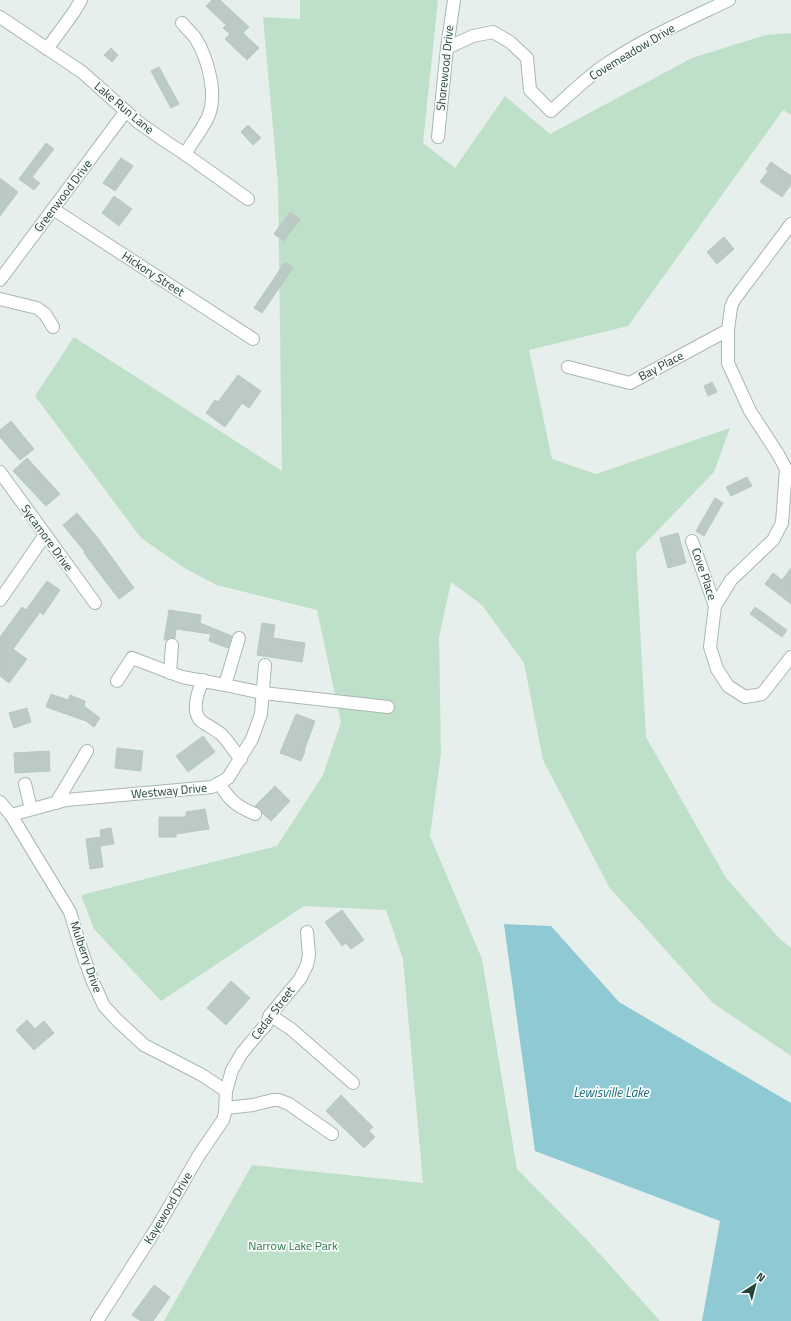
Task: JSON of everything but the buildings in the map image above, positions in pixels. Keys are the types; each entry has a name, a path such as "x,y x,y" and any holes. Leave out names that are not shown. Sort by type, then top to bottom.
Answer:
{"street":[{"path":"47,49 81,0"},
{"name":"Shorewood Drive","path":"438,137 447,48 454,0"},
{"name":"Covemeadow Drive","path":"447,48 473,36 493,32 510,42 527,58 530,90 551,111 586,80 606,65 659,33 729,0"},
{"name":"Lake Run Lane","path":"0,17 82,72 148,130 185,154 248,200"},
{"path":"182,23 195,38 207,63 212,90 211,106 208,116 185,154"},
{"name":"Greenwood Drive","path":"0,280 126,111"},
{"name":"Hickory Street","path":"53,209 253,339"},
{"path":"791,224 734,300 731,307 728,330 728,364 750,411 778,454 789,466 782,523 773,540 731,580 715,606 710,647 717,669 728,686 745,697 762,694 791,657"},
{"path":"0,299 37,308 45,314 53,327"},
{"name":"Bay Place","path":"568,367 630,383 728,330"},
{"name":"Sycamore Drive","path":"0,472 95,603"},
{"path":"0,600 46,535"},
{"name":"Cove Place","path":"692,541 715,606"},
{"path":"225,684 239,638"},
{"path":"170,673 172,645"},
{"path":"117,680 132,658 182,677 225,684 263,693 388,707"},
{"name":"Westway Drive","path":"11,815 66,800 212,787 228,778 252,739 261,714 265,665"},
{"path":"203,680 195,706 197,715 200,721 221,734 241,759"},
{"path":"56,803 87,751"},
{"path":"219,783 226,795 239,808 255,814"},
{"path":"25,784 31,810"},
{"name":"Mulberry Drive","path":"0,802 11,815 70,912 84,958 104,1006 116,1020 144,1045 202,1075 226,1091"},
{"name":"Cedar Street","path":"226,1091 232,1070 242,1053 266,1025 270,1015 300,979 307,965 309,955 307,932"},
{"path":"270,1015 291,1029 353,1083"},
{"name":"Kayewood Drive","path":"97,1321 158,1226 199,1155 223,1120 226,1108 226,1091"},
{"path":"226,1108 279,1100 289,1104 332,1134"}],"green space":[{"name":"Narrow Lake Park","path":"300,0 438,0 423,143 455,168 505,96 550,134 692,58 766,35 791,33 791,115 783,110 628,326 529,350 552,459 596,474 730,428 714,472 636,553 646,737 726,878 780,939 791,948 791,1056 713,1003 609,887 543,760 524,663 482,605 451,582 439,637 441,754 430,836 482,959 517,1169 590,1243 660,1321 164,1321 252,1165 423,1183 403,959 386,910 304,906 161,1001 94,929 81,895 277,846 323,775 341,722 317,610 217,585 186,569 141,538 35,396 74,337 282,471 278,184 263,17 300,19"}],"water":[{"name":"Lewisville Lake","path":"504,924 551,926 619,1002 791,1103 791,1321 702,1321 720,1221 535,1151"}]}
